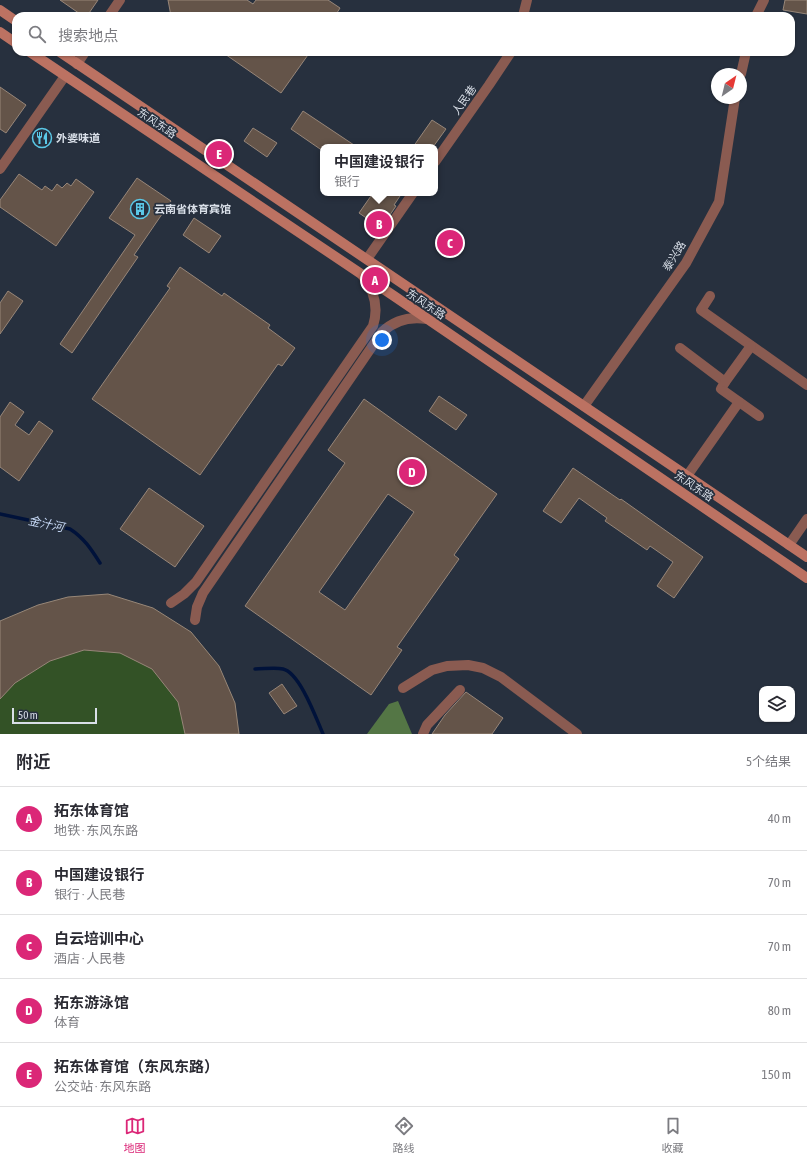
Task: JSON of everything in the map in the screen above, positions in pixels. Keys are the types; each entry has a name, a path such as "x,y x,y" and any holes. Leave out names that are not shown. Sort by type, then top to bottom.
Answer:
{"main road":[{"path":"0,10 12,19"},
{"path":"0,32 12,40"},
{"name":"东风东路","path":"36,56 347,264 807,578"},
{"name":"东风东路","path":"66,56 807,557"},
{"path":"347,264 353,265 357,262 359,258 356,252"}],"street":[{"path":"112,12 120,0"},
{"path":"524,12 527,0"},
{"path":"758,12 764,0"},
{"path":"77,64 82,56"},
{"name":"人民巷","path":"438,158 508,56"},
{"path":"742,68 745,56"},
{"path":"0,169 65,76"},
{"name":"泰兴路","path":"584,406 686,263 719,202 734,104"},
{"path":"367,259 411,196"},
{"path":"171,603 184,594 196,582 372,326 375,318 375,300 370,286 362,275"},
{"path":"710,296 701,310 807,385"},
{"path":"195,620 197,607 203,593 382,332 391,324 402,320 419,318 427,319"},
{"path":"751,346 721,388 758,416"},
{"path":"680,348 726,382"},
{"path":"687,476 739,402"},
{"path":"789,545 807,519"},
{"path":"403,688 432,670 447,666 468,665 483,668 501,677 577,734"},
{"path":"423,734 427,725 460,690"}],"green space":[{"path":"108,594 153,608 191,632 219,666 235,703 239,734 0,734 0,621 38,605 68,597"},
{"path":"398,701 412,734 367,734 389,704"}],"building":[{"path":"60,0 98,0 90,12 77,12"},
{"path":"168,0 247,0 253,4 256,0 328,0 340,8 338,12 170,12"},
{"path":"785,0 807,0 807,14 783,10"},
{"path":"228,56 307,56 281,93"},
{"path":"0,87 26,105 6,133 0,129"},
{"path":"303,111 352,144 320,144 320,149 291,129"},
{"path":"432,120 446,129 435,144 415,144"},
{"path":"253,128 277,143 267,157 244,141"},
{"path":"19,174 42,190 45,186 52,191 57,184 62,188 67,183 71,186 76,179 94,192 56,246 0,207 0,200"},
{"path":"137,178 171,201 134,255 138,257 72,353 60,344 135,235 109,218"},
{"path":"371,196 400,196 394,205 396,206 381,228 359,213"},
{"path":"194,218 221,236 209,253 183,235"},
{"path":"180,267 222,296 224,293 270,325 268,328 295,348 282,366 278,364 200,475 92,399 170,288 167,286"},
{"path":"8,291 23,301 0,334 0,303"},
{"path":"439,396 467,415 456,430 429,411"},
{"path":"364,399 497,494 454,555 459,559 397,647 402,650 371,695 245,606 345,463 328,450","holes":["388,494 414,512 345,610 319,592"]},
{"path":"10,402 24,412 15,425 29,435 39,421 53,431 19,481 0,467 0,417"},
{"path":"573,468 620,500 621,499 703,557 674,598 657,586 673,562 650,546 647,550 605,521 607,518 579,498 561,523 543,511"},
{"path":"149,488 204,526 175,567 120,529"},
{"path":"108,594 153,608 191,632 219,666 235,703 239,734 185,734 178,702 152,669 120,653 84,650 50,661 15,683 0,699 0,621 38,605 68,597"},
{"path":"282,684 297,706 284,714 269,693"},
{"path":"466,692 503,718 492,734 432,734 445,715"}],"waterway":[{"name":"金汁河","path":"0,514 70,529 83,540 100,563"},
{"name":"金汁河","path":"255,669 280,668 289,672 307,697 323,734"}],"place":[{"name":"外婆味道","path":"42,138"},
{"name":"拓东体育馆（东风东路）","path":"219,154"},
{"name":"云南省体育宾馆","path":"140,209"},
{"name":"中国建设银行","path":"379,224"},
{"name":"白云培训中心","path":"450,243"},
{"name":"拓东体育馆","path":"375,280"},
{"name":"拓东游泳馆","path":"412,472"}]}
